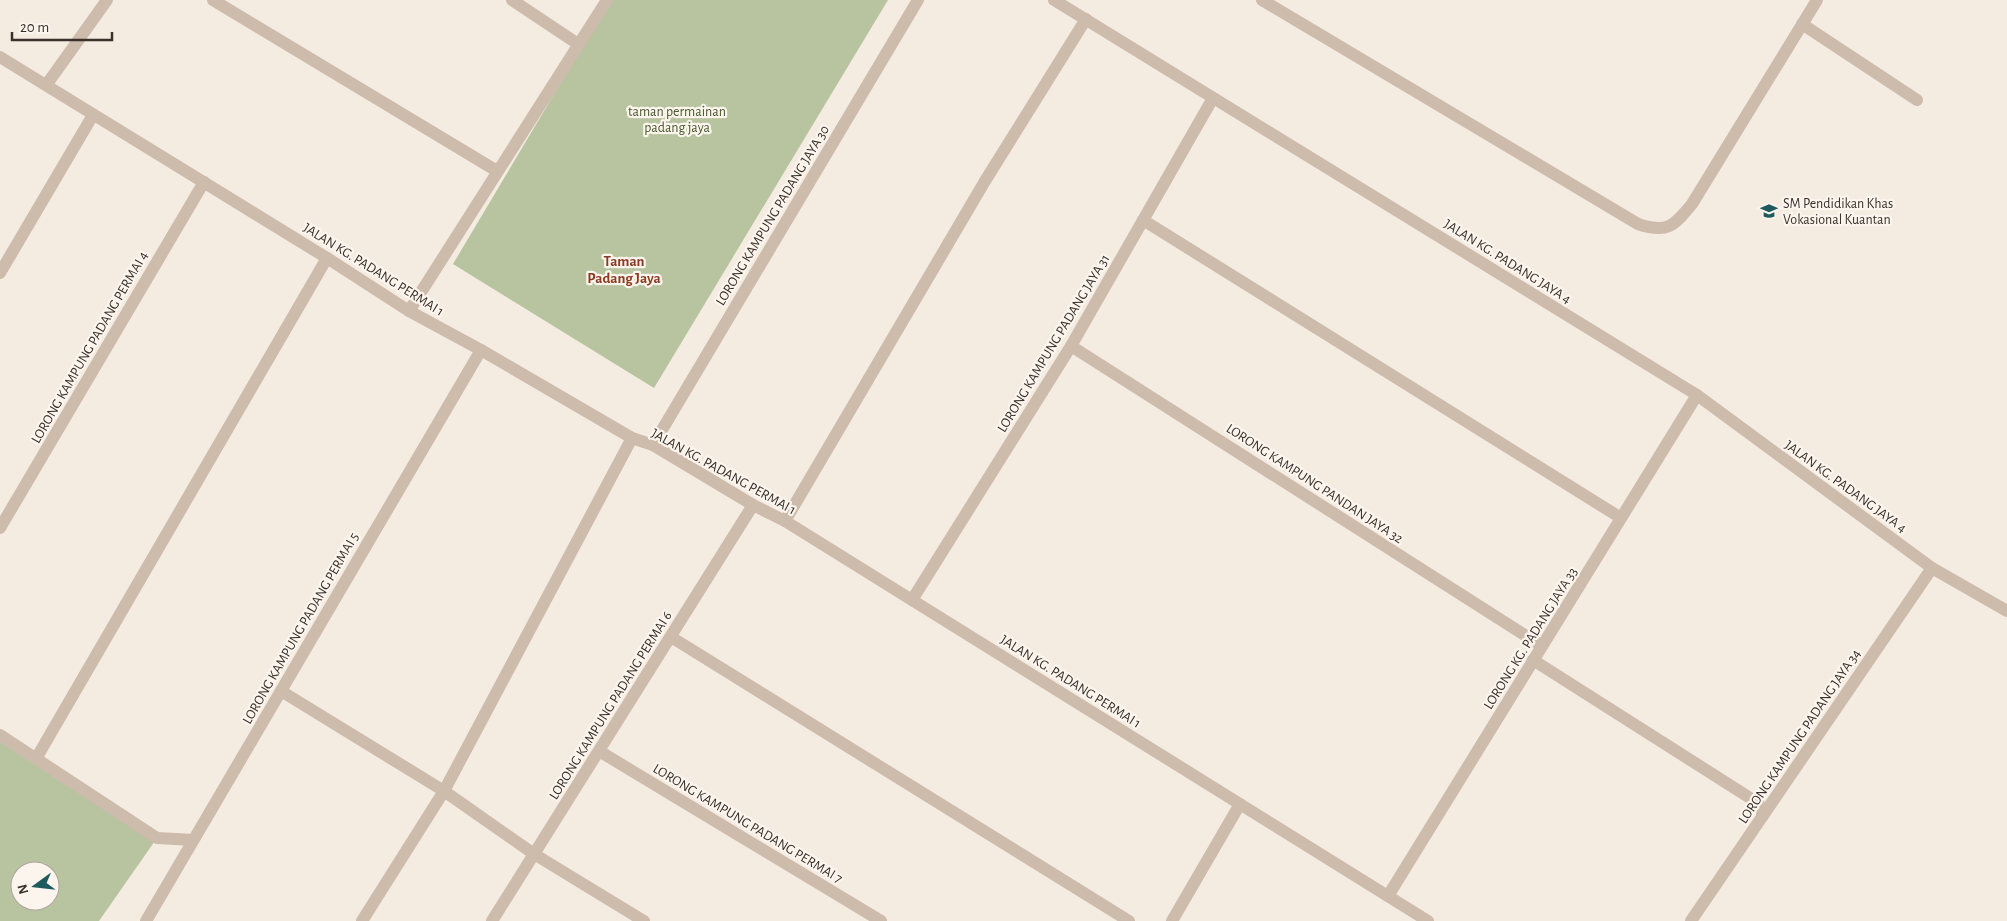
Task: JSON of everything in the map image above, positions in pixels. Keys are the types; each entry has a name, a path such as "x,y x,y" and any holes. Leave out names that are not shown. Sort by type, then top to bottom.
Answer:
{"street":[{"path":"47,84 107,0"},
{"path":"213,0 497,171"},
{"path":"512,0 578,44"},
{"path":"409,311 607,0"},
{"name":"LORONG KAMPUNG PADANG JAYA 30","path":"653,445 918,0"},
{"name":"JALAN KG. PADANG JAYA 4","path":"1054,0 1697,395 1932,568 2007,612"},
{"path":"1262,0 1638,224 1655,230 1667,228 1678,221 1692,204 1816,0"},
{"path":"786,521 985,181 1086,19"},
{"path":"1802,24 1917,100"},
{"name":"JALAN KG. PADANG PERMAI 1","path":"0,57 47,84 93,115 327,258 409,311 481,350 632,438 653,445 753,505 786,521 1428,921"},
{"name":"LORONG KAMPUNG PADANG JAYA 31","path":"912,600 1071,346 1213,98"},
{"path":"0,273 93,115"},
{"name":"LORONG KAMPUNG PADANG PERMAI 4","path":"0,528 204,182"},
{"path":"1143,220 1621,518"},
{"path":"37,757 327,258"},
{"name":"LORONG KAMPUNG PANDAN JAYA 32","path":"1071,346 1542,646"},
{"name":"LORONG KAMPUNG PADANG PERMAI 5","path":"146,921 481,350"},
{"name":"LORONG KG. PADANG JAYA 33","path":"1388,896 1697,395"},
{"path":"362,921 444,791 632,438"},
{"name":"LORONG KAMPUNG PADANG PERMAI 6","path":"492,921 753,505"},
{"name":"LORONG KAMPUNG PADANG JAYA 34","path":"1690,921 1932,568"},
{"path":"671,637 1129,921"},
{"path":"1533,660 1758,803 1762,810 1762,817"},
{"path":"281,691 444,791 534,854 644,921"},
{"path":"0,735 37,757 157,838 193,840"},
{"name":"LORONG KAMPUNG PADANG PERMAI 7","path":"599,751 881,921"},
{"path":"1172,921 1240,804"}],"green space":[{"name":"taman permainan padang jaya","path":"610,0 888,0 654,388 453,264"},
{"path":"0,735 157,838 99,921 0,921"}],"place":[{"name":"SM Pendidikan Khas Vokasional Kuantan","path":"1769,211"}],"district":[{"name":"Taman Padang Jaya","path":"624,270"}]}
